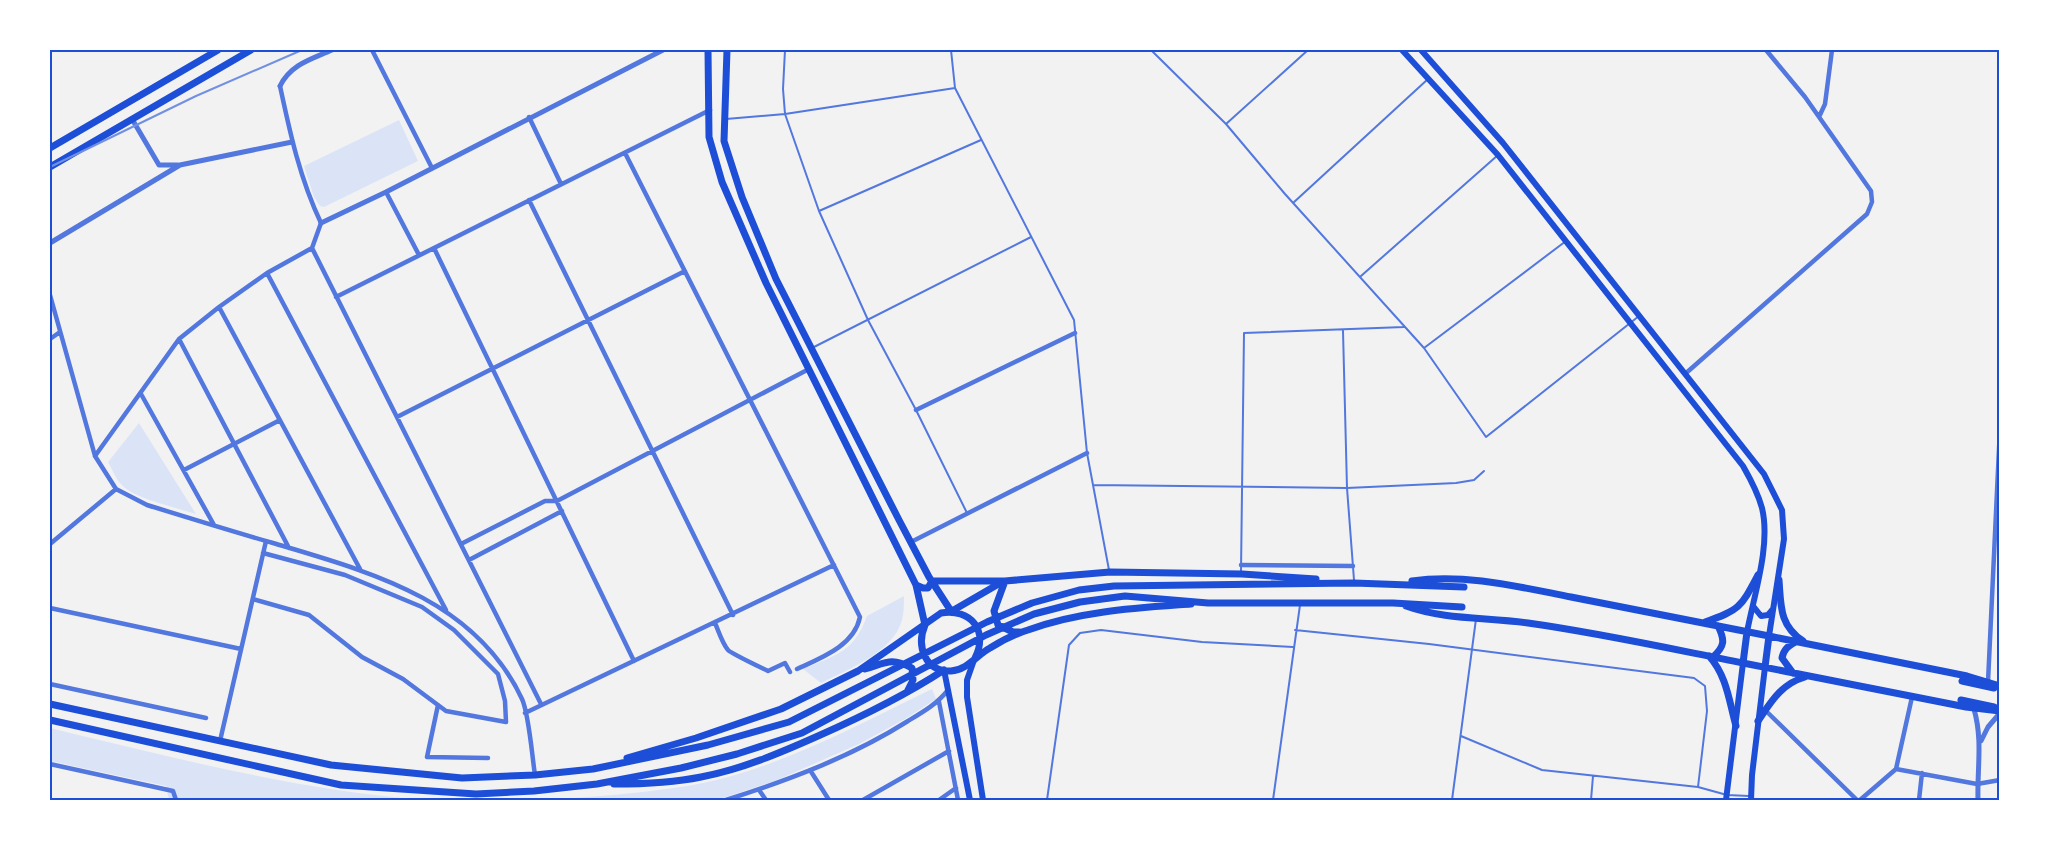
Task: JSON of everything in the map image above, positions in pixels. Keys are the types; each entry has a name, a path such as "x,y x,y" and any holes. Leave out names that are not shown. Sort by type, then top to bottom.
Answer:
{"main road":[{"path":"50,148 218,50"},
{"path":"50,167 251,50"},
{"path":"708,50 709,137 722,182 766,283 916,585 925,625 920,643 923,652 935,667 944,670 962,669 992,647 1022,633 1095,613 1208,603 1398,603 1462,607"},
{"path":"727,50 724,141 742,197 776,279 932,581 951,611 960,613 975,623 980,640 979,649 966,689 983,801"},
{"path":"1402,50 1498,155 1743,466 1754,486 1762,509 1765,532 1747,632 1727,798"},
{"path":"1421,50 1503,142 1640,315 1764,474 1782,510 1784,539 1764,667 1751,798"},
{"path":"932,581 1005,581 1110,572 1242,574 1354,583"},
{"path":"1703,623 1731,612 1744,602 1758,575"},
{"path":"1401,583 1429,579 1478,581 1531,589 1891,659 1967,676 2000,688"},
{"path":"1779,580 1783,619 1797,637 1808,644"},
{"path":"916,585 928,588 932,581"},
{"path":"858,671 925,625 932,617 951,611 1005,581"},
{"path":"1005,581 994,610 998,625 1013,632 1022,633"},
{"path":"50,704 331,765 462,778 535,775 593,769 708,745 789,723 965,633 1032,603 1079,590 1114,586 1354,583 1464,587"},
{"path":"50,720 341,785 476,794 534,791 597,784 711,762 802,733 970,642 1034,614 1080,602 1125,596 1208,603"},
{"path":"1398,603 1428,614 1546,626 1974,709 2000,711"},
{"path":"1752,605 1761,616 1768,615 1774,609"},
{"path":"1711,657 1721,650 1724,643 1718,626"},
{"path":"1793,673 1782,658 1788,646 1797,641"},
{"path":"1711,657 1726,683 1736,726"},
{"path":"593,769 781,709 858,671 890,660 912,668 913,680 907,692"},
{"path":"944,670 970,801"},
{"path":"597,784 648,784 699,778 741,767 783,752 862,717 944,670"},
{"path":"1758,721 1778,692 1788,684 1808,676"},
{"path":"1962,681 2000,688"},
{"path":"1961,700 2000,711"}],"street":[{"path":"321,223 310,200 292,142 280,86 285,75 294,67 332,50"},
{"path":"372,50 432,168"},
{"path":"95,456 179,339 267,273 312,248 321,223 663,50"},
{"path":"1685,374 1870,211 1873,198 1871,191 1819,117 1767,50"},
{"path":"1819,117 1825,104 1832,50"},
{"path":"336,297 710,110"},
{"path":"529,117 561,184"},
{"path":"132,119 159,165 180,165 292,142"},
{"path":"625,153 860,617 858,628 843,644 823,657 796,669"},
{"path":"50,243 180,165"},
{"path":"386,192 419,255"},
{"path":"529,200 733,615"},
{"path":"312,248 542,704"},
{"path":"434,248 634,662"},
{"path":"397,417 685,271"},
{"path":"267,273 447,611"},
{"path":"50,295 95,456 116,489 147,505 361,570 406,588 447,611 478,637 505,667 524,702 535,775"},
{"path":"219,307 361,570"},
{"path":"50,339 60,332"},
{"path":"916,410 1076,333"},
{"path":"179,339 289,548"},
{"path":"461,544 545,501 556,501 809,369"},
{"path":"141,394 215,526"},
{"path":"184,470 280,420"},
{"path":"1988,682 2000,428"},
{"path":"911,542 1087,453"},
{"path":"50,544 116,489"},
{"path":"469,560 562,511"},
{"path":"220,741 266,541"},
{"path":"252,599 309,615 362,657 403,679 446,711 506,722 505,701 498,674 454,630 423,607 345,575 263,553"},
{"path":"525,713 834,565"},
{"path":"1241,565 1353,566"},
{"path":"50,608 241,649"},
{"path":"715,623 727,650 732,654 740,655 768,671 785,663 790,672"},
{"path":"50,684 206,718"},
{"path":"726,801 810,770 882,738 939,702 948,690"},
{"path":"1765,710 1858,801 1896,769 1912,697"},
{"path":"939,702 958,801"},
{"path":"438,705 427,758 488,758"},
{"path":"1974,709 1980,742 1978,801"},
{"path":"1980,742 2000,711"},
{"path":"863,801 949,751"},
{"path":"50,764 173,791 176,801"},
{"path":"1896,769 1977,784 2000,780"},
{"path":"810,770 829,801"},
{"path":"1919,801 1922,773"},
{"path":"939,801 956,788"},
{"path":"759,790 766,801"}],"lane":[{"path":"785,50 783,89 785,114 819,212 868,320 916,410 967,514"},
{"path":"951,50 955,88 1074,320 1087,453 1110,572"},
{"path":"1151,50 1226,124 1293,203 1424,348 1486,437 1640,315"},
{"path":"1226,124 1308,50"},
{"path":"1293,203 1429,79"},
{"path":"723,120 785,114 955,88"},
{"path":"819,212 981,140"},
{"path":"1361,276 1498,155"},
{"path":"812,349 1031,237"},
{"path":"1424,348 1566,241"},
{"path":"1242,574 1244,333 1404,327"},
{"path":"1343,330 1347,488 1354,583"},
{"path":"1093,485 1347,488 1456,483 1474,480 1484,471"},
{"path":"1273,801 1300,602"},
{"path":"1452,801 1476,618"},
{"path":"1047,801 1069,645 1080,633 1101,630 1202,642 1293,647"},
{"path":"1295,630 1429,644 1694,678 1705,686 1707,711 1698,787"},
{"path":"1461,736 1542,770 1698,787 1727,798 1751,798"},
{"path":"1591,801 1593,776"}],"shaded area":[{"path":"399,120 418,161 324,207 320,206 314,197 304,166"},
{"path":"139,423 196,514 138,495 124,487 117,478 108,462"},
{"path":"904,596 903,617 897,631 880,651 821,683 803,669 843,651 856,638 867,616"},
{"path":"932,689 936,699 859,744 775,781 717,800 548,800 666,789 735,775 810,747"},
{"path":"50,728 191,762 285,781 380,796 428,800 169,800 166,786 50,761"}],"railway":[{"path":"50,167 196,96 302,50"}]}
